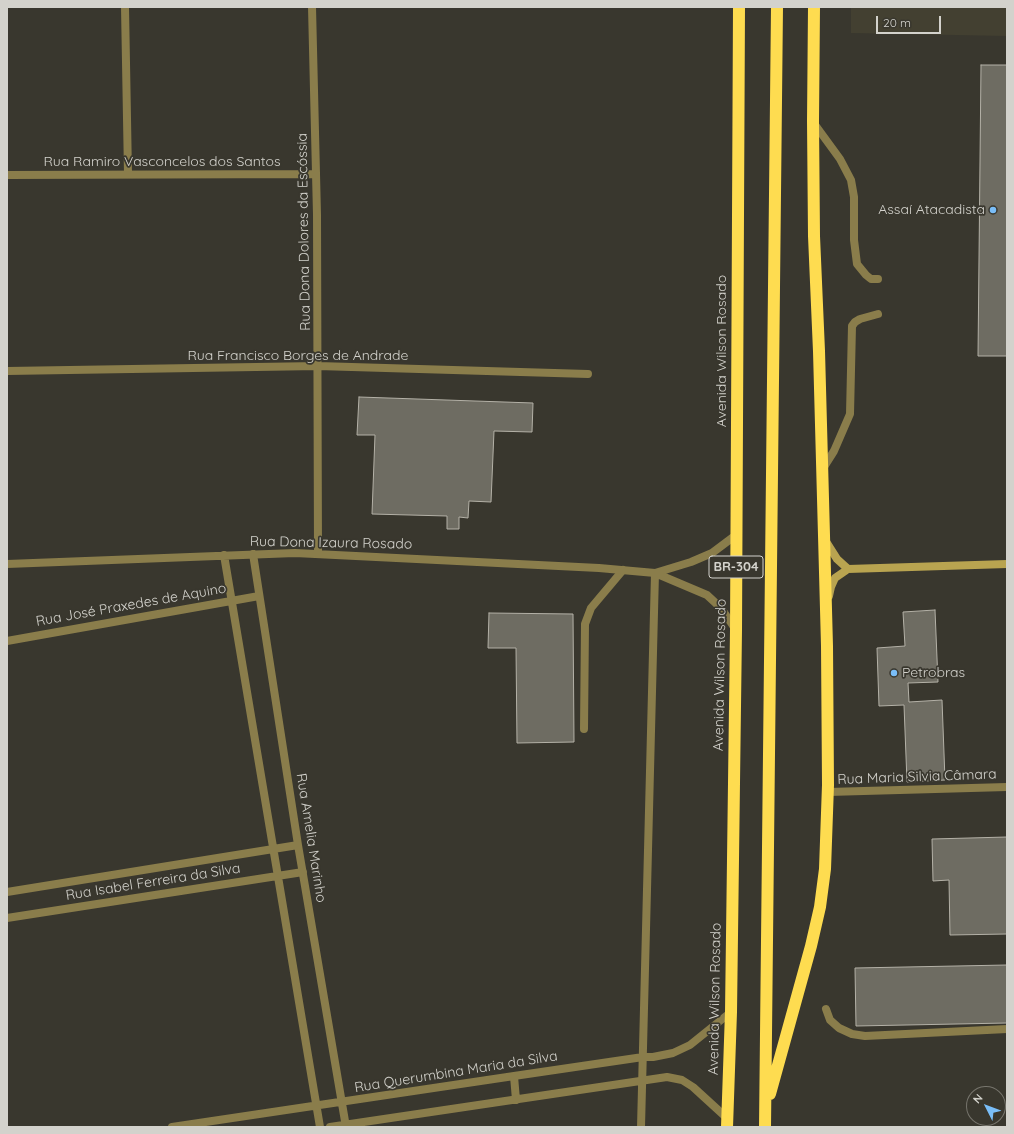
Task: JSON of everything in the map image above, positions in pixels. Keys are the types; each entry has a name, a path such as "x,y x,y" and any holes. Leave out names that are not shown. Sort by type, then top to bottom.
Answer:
{"highway":[{"name":"Avenida Wilson Rosado","path":"727,1123 731,1012 736,630 739,7"},
{"name":"BR-304","path":"765,1127 777,7"},
{"path":"765,1114 811,946 820,907 825,869 828,792 826,610 814,236 814,7"}],"street":[{"path":"125,7 128,174"},
{"name":"Rua Dona Dolores da Escóssia","path":"312,7 316,174 318,553"},
{"path":"813,121 848,171 854,197 854,240 858,264 871,279 878,279"},
{"name":"Rua Ramiro Vasconcelos dos Santos","path":"7,175 316,174"},
{"path":"822,471 834,451 850,414 852,326 854,322 860,319 878,314"},
{"name":"Rua Francisco Borges de Andrade","path":"7,371 318,366 588,374"},
{"name":"Rua Dona Izaura Rosado","path":"655,573 691,562 712,553 736,536"},
{"path":"824,537 837,559 848,569"},
{"name":"Rua Dona Izaura Rosado","path":"7,564 224,555 318,553 623,570 655,573 706,595 721,608 736,630"},
{"name":"Rua Amelia Marinho","path":"253,554 298,845 346,1126"},
{"path":"224,555 320,1127"},
{"path":"826,610 831,587 835,578 848,569 1007,564"},
{"path":"584,729 585,624 591,608 623,570"},
{"path":"641,1127 655,573"},
{"name":"Rua José Praxedes de Aquino","path":"7,641 259,596"},
{"name":"Rua Maria Silvia Câmara","path":"828,792 1007,787"},
{"name":"Rua Isabel Ferreira da Silva","path":"7,892 298,845"},
{"name":"Rua Isabel Ferreira da Silva","path":"7,918 303,872"},
{"path":"826,1009 830,1020 839,1028 852,1034 865,1036 1007,1029"},
{"name":"Rua Querumbina Maria da Silva","path":"172,1127 673,1053 690,1045 731,1012"},
{"path":"514,1076 516,1100"},
{"path":"330,1127 346,1126 667,1077 682,1080 693,1087 727,1123"}],"shaded area":[{"path":"851,7 1007,7 1007,36 851,33"}],"building":[{"name":"Assaí Atacadista","path":"981,65 1007,65 1007,356 978,356"},
{"path":"359,397 533,403 532,432 494,431 491,502 469,501 468,518 459,517 459,529 447,529 447,516 372,514 375,435 357,435"},
{"path":"935,610 938,682 908,683 909,702 942,700 945,780 907,782 904,705 879,706 877,648 905,646 903,612"},
{"path":"489,613 573,614 574,742 517,743 516,648 488,648"},
{"path":"1007,837 1007,934 950,935 949,880 933,881 932,839"},
{"path":"1007,965 1007,1023 856,1026 855,968"}],"place":[{"name":"Assaí Atacadista","path":"993,210"},
{"name":"Petrobras","path":"894,673"}]}
